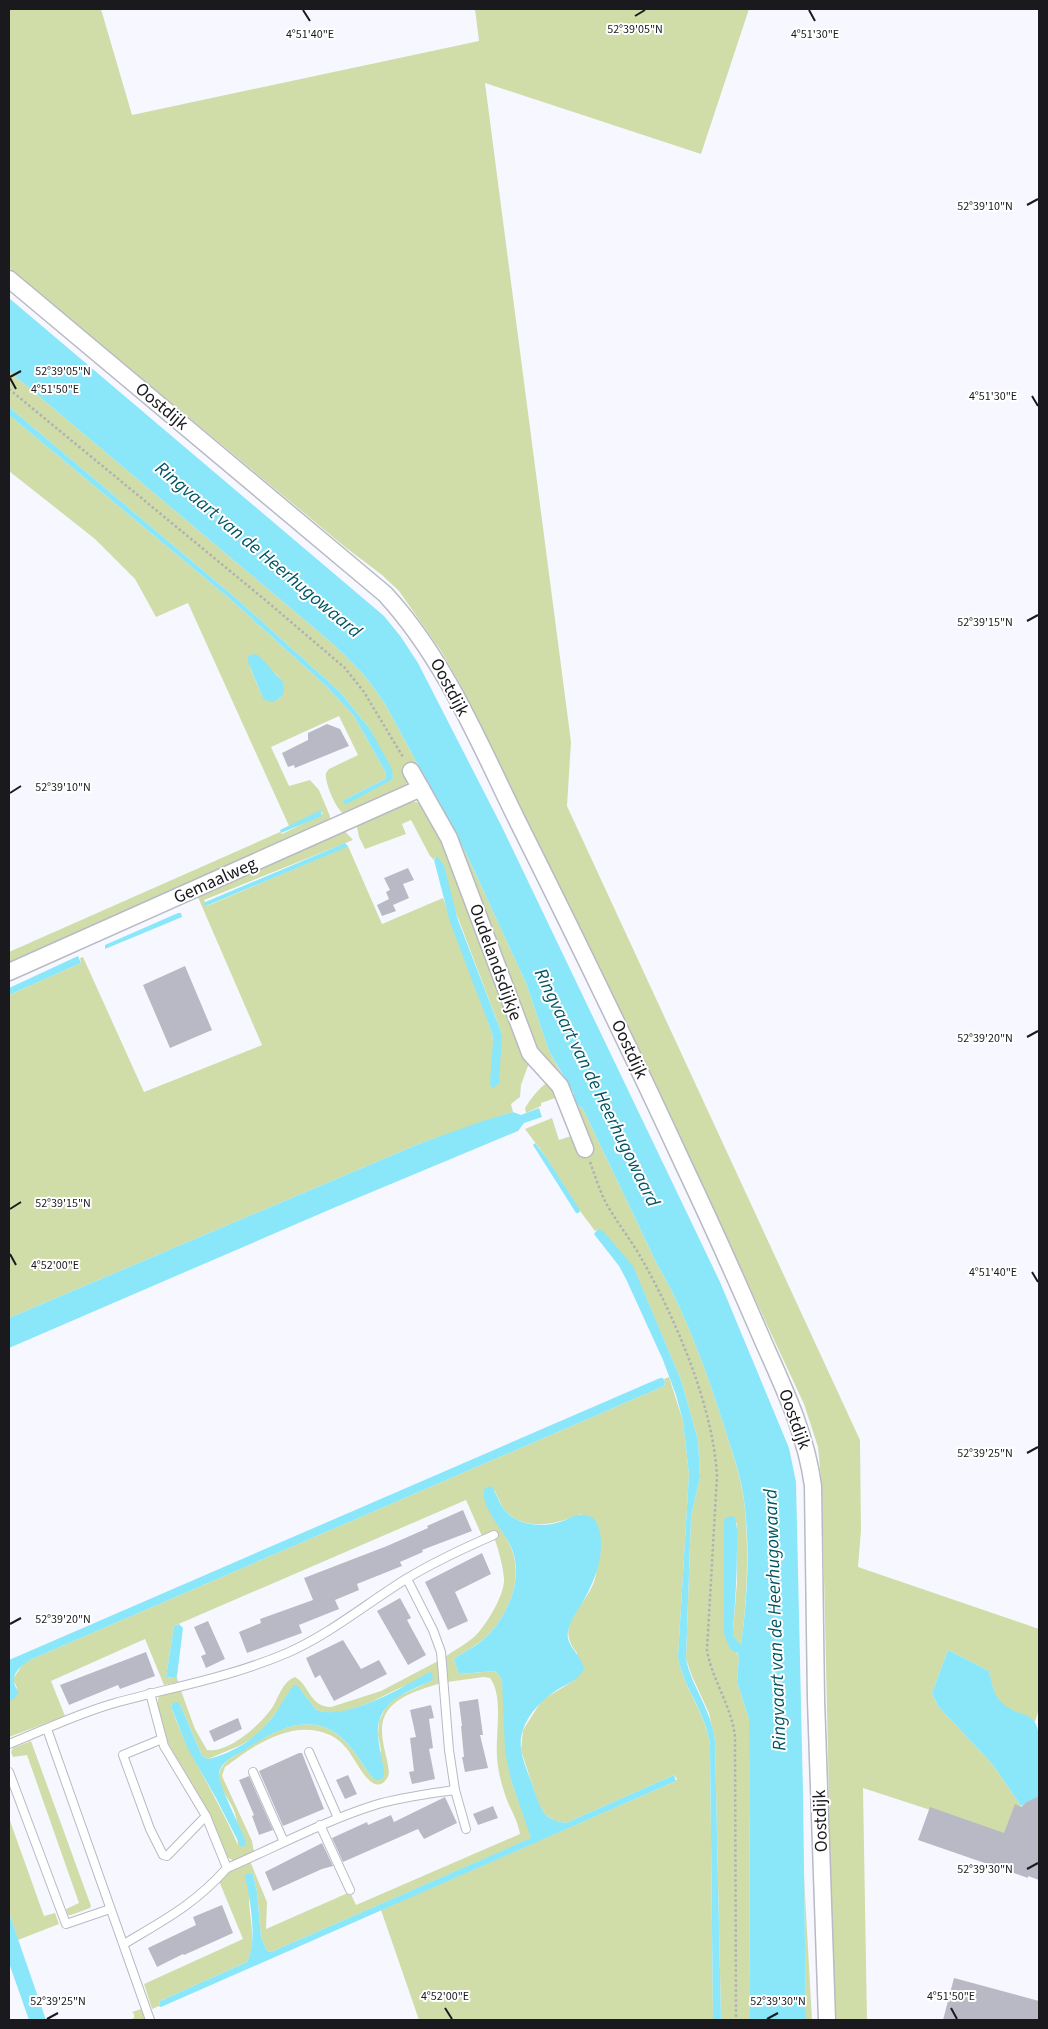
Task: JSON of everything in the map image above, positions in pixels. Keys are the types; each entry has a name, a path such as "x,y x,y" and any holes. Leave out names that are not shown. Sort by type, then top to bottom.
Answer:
{"street":[{"name":"Oostdijk","path":"9,279 385,594 405,615 436,659 654,1100 729,1262 794,1410 811,1466 814,1486 816,1700 826,2020"},
{"name":"Oudelandsdijkje","path":"411,771 452,846 530,1053 560,1086 585,1149"},
{"name":"Gemaalweg","path":"9,972 421,788"}],"lane":[{"path":"9,1744 112,1704 223,1677 286,1653 324,1634 407,1579 438,1561 494,1535"},
{"path":"407,1579 433,1630 441,1652 449,1750 455,1790 466,1829"},
{"path":"150,1694 162,1739 174,1764 206,1816 227,1868"},
{"path":"47,1729 150,2020"},
{"path":"162,1739 123,1755 150,1829 163,1855 167,1856 206,1816"},
{"path":"309,1752 338,1818"},
{"path":"9,1772 66,1924 110,1910"},
{"path":"254,1772 284,1842"},
{"path":"124,1944 185,1908 208,1890 227,1868 320,1825 376,1805 407,1797 455,1790"},
{"path":"320,1825 350,1890"}],"path":[{"path":"9,389 344,668 364,692 411,771"},
{"path":"585,1149 604,1200 640,1255 680,1336 705,1409 716,1456 717,1476 707,1650 709,1662 730,1715 735,1738 736,2020"}],"green space":[{"path":"9,9 101,9 132,115 479,41 475,9 749,9 701,154 485,83 571,742 567,806 860,1440 861,1530 858,1567 1039,1629 1039,1708 1035,1722 999,1702 993,1689 989,1671 948,1650 932,1693 938,1706 993,1765 1021,1806 1010,1836 863,1788 867,2020 834,2020 822,1488 818,1447 804,1404 663,1102 459,682 441,651 399,591 382,575 345,547 9,268"},
{"path":"9,371 329,640 355,665 370,683 385,704 466,853 526,983 549,1051 574,1095 571,1096 537,1057 476,893 408,780 405,788 351,815 344,814 337,806 329,788 326,773 329,769 358,755 339,716 271,747 289,786 310,780 319,790 330,816 330,821 9,968 9,952 280,832 282,834 323,814 321,811 289,826 188,603 156,617 135,579 95,539 9,471 9,415 230,599 326,686 354,716 386,773 385,779 344,800 393,779 370,729 340,692 237,599 9,407","holes":["248,657 270,669 279,677 284,688 279,699 262,696 251,670"]},
{"path":"412,801 423,804 433,818 529,1063 521,1085 520,1097 511,1104 513,1112 421,1143 9,1318 9,995 81,963 80,958 83,957 144,1092 262,1045 197,895 342,828 353,840 204,900 207,906 348,846 382,924 443,898 492,1033 493,1042 502,1034 435,857 434,860 430,856 411,820 402,824 406,834 365,849 359,837 356,822"},
{"path":"549,1081 561,1096 541,1103 541,1106 526,1113 525,1108 530,1101"},
{"path":"577,1104 583,1109 687,1324 718,1408 742,1489 747,1561 745,1612 741,1646 733,1636 737,1582 737,1523 724,1523 724,1634 739,1657 737,1682 749,1719 750,2020 721,2020 715,1741 709,1713 686,1659 691,1517 700,1477 698,1440 681,1380 636,1274 598,1229 595,1231 525,1129 552,1118 559,1140 574,1135 574,1105"},
{"path":"669,1377 683,1421 689,1474 678,1657 685,1679 708,1733 710,1745 713,2020 419,2020 381,1910 677,1779 674,1775 566,1823 555,1821 546,1815 539,1806 521,1750 523,1730 542,1700 575,1680 577,1653 570,1642 568,1632 570,1623 593,1585 596,1574 595,1562 581,1514 562,1521 531,1524 512,1517 500,1503 495,1491 484,1489 484,1495 489,1508 508,1541 513,1554 516,1567 515,1580 508,1606 493,1629 474,1647 454,1660 459,1674 496,1671 502,1680 511,1780 532,1838 271,1952 267,1951 261,1937 257,1892 253,1874 249,1889 252,1946 247,1962 160,2001 159,2006 152,2009 144,1984 243,1939 219,1881 229,1872 250,1861 267,1902 266,1929 350,1892 356,1905 520,1834 498,1769 498,1705 494,1686 490,1678 484,1677 447,1682 445,1657 471,1640 479,1632 494,1610 501,1593 504,1579 501,1559 495,1540 494,1538 482,1536 466,1500 174,1626 166,1677 176,1678 177,1676 178,1682 164,1685 145,1639 51,1681 65,1716 9,1737 9,1701 17,1688 13,1679 23,1664 664,1386 664,1379"},
{"path":"438,1661 441,1683 402,1698 387,1711 383,1720 382,1736 389,1773 382,1783 376,1784 370,1781 348,1750 337,1739 316,1731 302,1730 274,1736 248,1750 225,1767 222,1776 252,1841 254,1852 234,1861 227,1857 205,1806 165,1738 157,1707 160,1695 180,1688 195,1729 207,1750 216,1750 234,1743 252,1730 267,1715 287,1682 295,1677 304,1685 314,1700 324,1706 331,1707 381,1691","holes":["433,1680 397,1697 386,1707 379,1721 378,1735 381,1750 373,1778 345,1741 330,1730 316,1725 285,1728 270,1734 228,1760 219,1775 219,1782 234,1809 238,1845 186,1742 171,1707 172,1703 180,1704 202,1756 208,1759 239,1746 258,1735 279,1709 300,1689 316,1710 338,1712 360,1706 406,1686"]},
{"path":"31,1741 91,1906 71,1915 68,1915 66,1909 79,1903 27,1755 13,1757 11,1752 13,1748"},
{"path":"9,1818 44,1916 55,1913 59,1924 18,1940 9,1913"},
{"path":"804,1877 812,2020 806,2020"},
{"path":"141,2009 145,2020 129,2020 134,2018 132,2012"}],"water":[{"name":"Ringvaart van de Heerhugowaard","path":"9,298 384,616 401,637 418,663 502,827 720,1282 789,1448 796,1482 806,2020 750,2020 749,1719 737,1682 739,1657 737,1653 730,1649 724,1634 724,1523 725,1518 732,1516 735,1518 737,1529 733,1636 741,1645 747,1577 745,1509 737,1468 718,1408 696,1345 678,1303 657,1264 583,1109 577,1104 574,1105 560,1100 574,1094 549,1051 526,983 466,853 378,693 363,674 329,640 9,371"},
{"path":"9,407 237,599 340,692 370,729 392,769 393,779 347,804 344,803 344,800 385,779 386,773 354,716 326,686 230,599 9,415"},
{"path":"253,654 258,655 283,682 284,689 282,695 272,702 265,700 262,696 248,662 248,657"},
{"path":"321,810 322,816 281,833 280,830"},
{"path":"345,843 347,847 206,906 203,903"},
{"path":"437,856 444,865 458,920 502,1034 499,1083 494,1088 490,1082 492,1033 450,922 434,860"},
{"path":"181,913 182,917 105,949 105,945"},
{"path":"78,956 81,963 9,995 9,988"},
{"path":"539,1108 542,1117 524,1123 518,1131 331,1209 9,1348 9,1318 421,1143 513,1112 521,1115"},
{"path":"535,1143 580,1210 579,1213 576,1213 533,1145"},
{"path":"598,1229 603,1231 633,1266 681,1380 698,1440 700,1477 691,1517 686,1659 692,1679 710,1718 715,1741 721,2020 713,2020 710,1745 704,1722 685,1679 678,1657 689,1474 683,1421 663,1360 619,1266 594,1234"},
{"path":"663,1378 665,1382 664,1386 32,1659 15,1674 14,1682 18,1693 14,1699 9,1701 9,1660"},
{"path":"491,1486 502,1506 515,1519 529,1524 545,1525 578,1515 587,1516 594,1519 601,1539 598,1568 586,1596 571,1621 568,1632 571,1646 583,1664 584,1669 576,1679 557,1690 536,1707 526,1723 521,1740 525,1765 536,1797 544,1813 559,1822 566,1823 674,1775 676,1781 161,2007 159,2006 160,2001 247,1962 253,1932 246,1874 253,1874 257,1892 261,1937 267,1951 271,1952 531,1838 511,1780 505,1751 502,1680 496,1671 459,1674 454,1660 481,1642 493,1629 508,1606 513,1593 516,1567 513,1553 508,1541 485,1503 484,1489"},
{"path":"179,1624 183,1628 177,1676 176,1678 166,1677 174,1626"},
{"path":"948,1650 989,1671 994,1691 1000,1700 1010,1708 1028,1716 1034,1721 1037,1727 1040,1746 1039,1797 1021,1806 993,1765 938,1706 932,1693"},
{"path":"430,1672 432,1673 433,1680 395,1699 382,1714 378,1724 378,1736 384,1771 384,1776 381,1779 373,1778 349,1745 333,1731 307,1724 282,1729 269,1735 225,1763 219,1775 226,1797 246,1842 245,1846 241,1847 188,1749 171,1707 172,1703 177,1702 180,1704 202,1756 208,1759 229,1752 256,1735 271,1720 294,1685 298,1686 316,1710 329,1712 343,1711 359,1707 390,1694"},
{"path":"9,1913 46,2020 29,2020 9,1963"}],"building":[{"path":"327,724 340,729 349,746 295,768 294,765 288,767 282,753 308,740 308,733"},
{"path":"408,868 414,880 403,884 409,898 393,905 396,911 382,916 377,905 389,899 386,892 390,890 384,878"},
{"path":"185,966 212,1030 170,1048 143,985"},
{"path":"463,1510 472,1531 422,1550 423,1552 400,1562 402,1566 357,1584 359,1590 335,1600 339,1609 299,1625 302,1633 247,1653 239,1632 261,1623 260,1619 313,1600 304,1578 387,1546"},
{"path":"482,1553 491,1574 455,1592 468,1621 448,1630 425,1582"},
{"path":"400,1598 411,1618 407,1620 426,1655 408,1665 377,1611"},
{"path":"208,1621 225,1659 206,1668 201,1656 206,1654 194,1627"},
{"path":"343,1640 361,1669 379,1660 387,1674 334,1701 320,1675 315,1678 306,1658"},
{"path":"146,1652 155,1676 120,1689 118,1685 69,1705 60,1685"},
{"path":"478,1699 483,1735 480,1735 488,1768 465,1772 462,1757 464,1757 459,1702"},
{"path":"431,1705 434,1718 429,1719 433,1748 429,1749 435,1779 412,1784 409,1772 414,1771 410,1738 416,1737 410,1710"},
{"path":"238,1718 242,1729 214,1742 209,1731"},
{"path":"302,1753 324,1809 283,1826 259,1771"},
{"path":"348,1775 357,1794 345,1799 336,1780"},
{"path":"249,1776 273,1830 259,1835 252,1816 254,1815 239,1780"},
{"path":"1039,1796 1039,1880 1028,1876 1028,1878 918,1840 930,1807 1004,1833 1015,1804 1021,1807"},
{"path":"445,1797 457,1823 424,1839 418,1829 343,1862 332,1838 367,1822 368,1825 391,1815 394,1822"},
{"path":"493,1806 498,1818 478,1825 473,1814"},
{"path":"322,1843 333,1866 273,1891 265,1872"},
{"path":"222,1905 233,1933 157,1967 148,1948 196,1925 193,1917"},
{"path":"954,1978 1039,2001 1039,2020 943,2020"}]}
